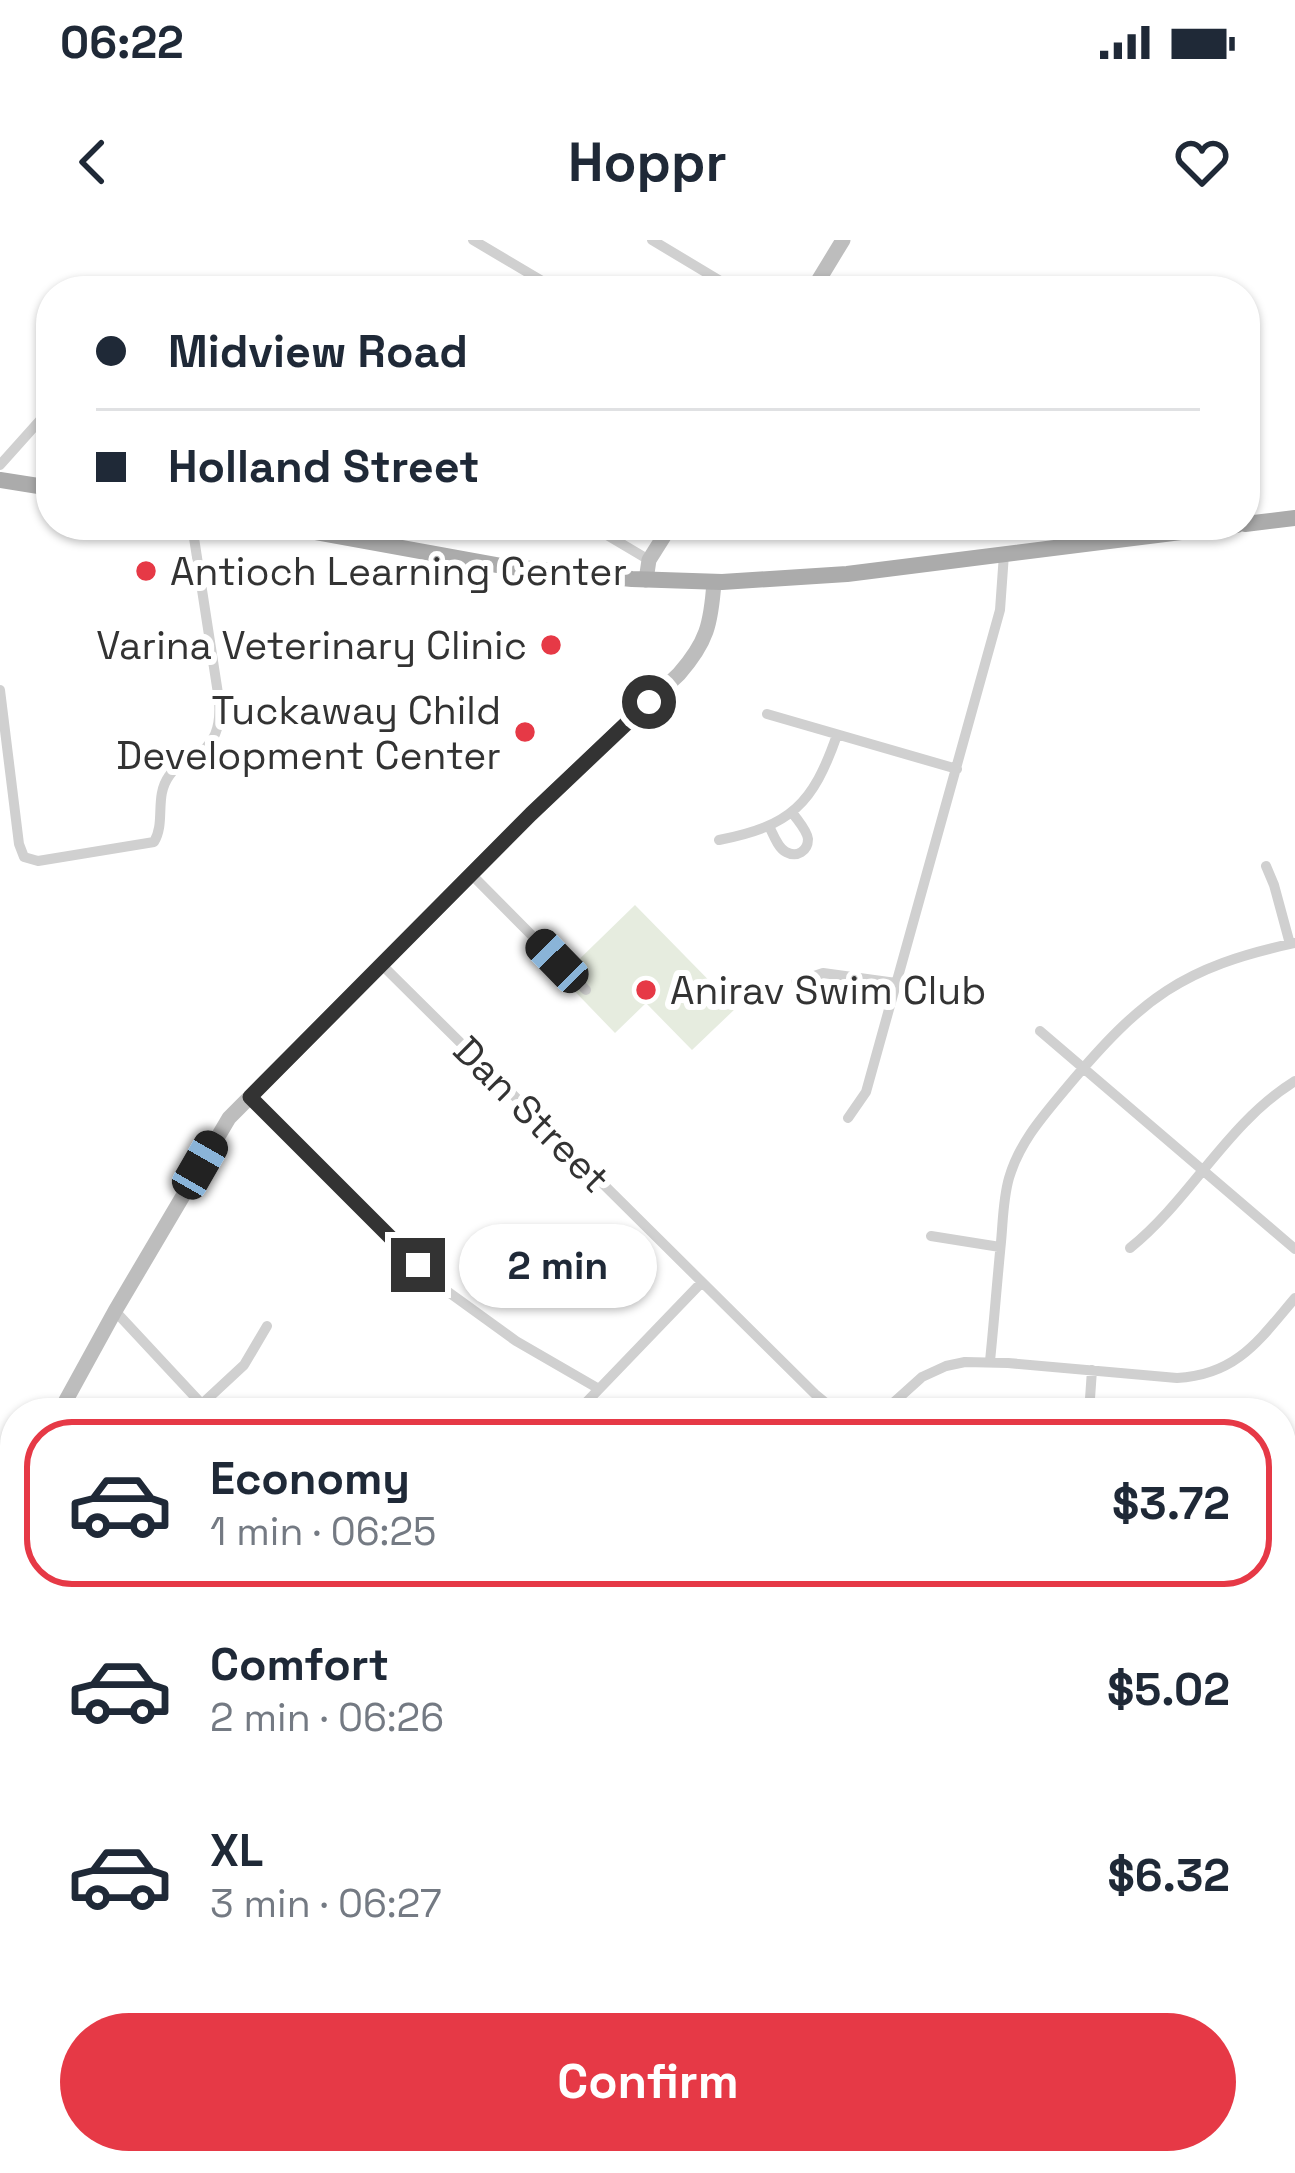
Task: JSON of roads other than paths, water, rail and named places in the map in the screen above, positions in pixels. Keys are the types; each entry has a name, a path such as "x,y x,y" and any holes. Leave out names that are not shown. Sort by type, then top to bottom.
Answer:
{"main road":[{"path":"0,480 36,486"},
{"path":"1260,522 1295,518"},
{"path":"359,540 502,566 714,582 847,574 1115,540"}],"street":[{"path":"473,240 534,276"},
{"path":"652,240 712,276"},
{"path":"820,276 839,242"},
{"path":"0,465 36,425"},
{"path":"0,690 20,844 28,859 154,842 167,778 207,748 220,723 194,540"},
{"path":"615,540 649,560"},
{"path":"646,580 649,560 662,540"},
{"path":"848,1118 866,1092 957,769 1000,610 1004,554"},
{"path":"67,1398 221,1128 692,659 708,631 714,582"},
{"path":"767,714 957,769"},
{"path":"718,840 769,826 792,812 817,784 837,735"},
{"path":"769,826 785,851 801,853 807,836 792,812"},
{"path":"990,1361 1005,1196 1031,1131 1125,1021 1157,995 1220,964 1292,944 1266,866"},
{"path":"471,874 586,990"},
{"name":"Dan Street","path":"382,964 822,1398"},
{"path":"796,982 823,974 896,983"},
{"path":"1040,1031 1295,1249"},
{"path":"1130,1248 1251,1114 1295,1081"},
{"path":"250,1097 440,1286 502,1332 599,1389"},
{"path":"931,1236 1000,1247"},
{"path":"590,1398 702,1282"},
{"path":"898,1398 935,1370 964,1362 1178,1378 1214,1372 1247,1352 1295,1298"},
{"path":"115,1311 197,1398"},
{"path":"215,1398 244,1365 267,1326"},
{"path":"1090,1398 1093,1370"}],"place":[{"name":"Antioch Learning Center","path":"146,571"},
{"name":"Varina Veterinary Clinic","path":"551,645"},
{"name":"Tuckaway Child Development Center","path":"525,732"},
{"name":"Anirav Swim Club","path":"646,990"}]}
